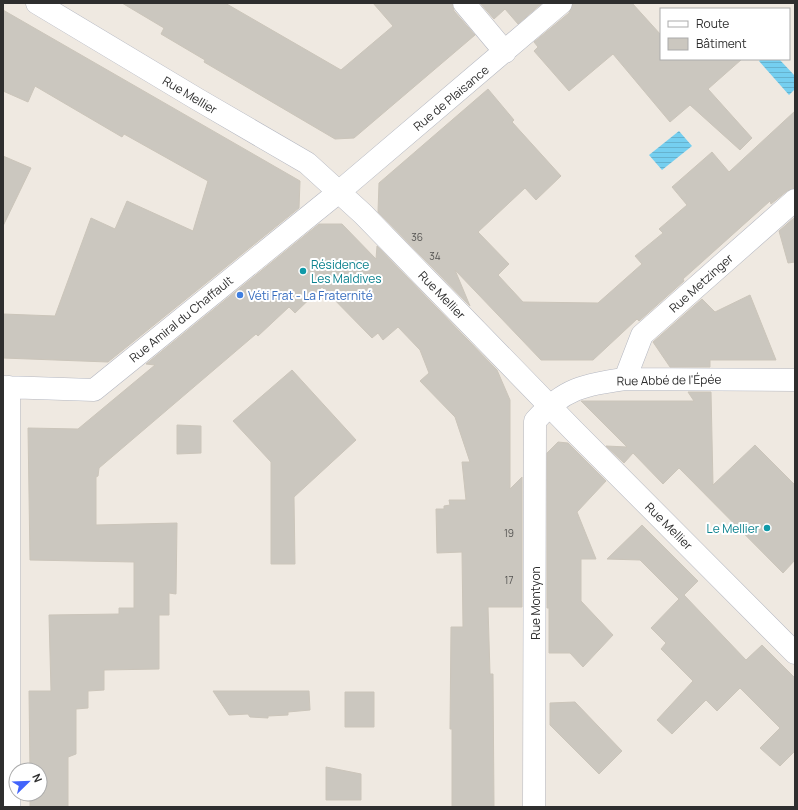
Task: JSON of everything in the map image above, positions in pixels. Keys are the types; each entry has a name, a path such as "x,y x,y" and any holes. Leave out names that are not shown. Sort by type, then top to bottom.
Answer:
{"street":[{"name":"Rue Mellier","path":"37,3 307,163 340,191 549,405 795,653"},
{"path":"464,3 505,52"},
{"name":"Rue de Plaisance","path":"340,191 505,52 560,3"},
{"name":"Rue Amiral du Chaffault","path":"6,387 94,390 340,191"},
{"name":"Rue Metzinger","path":"626,379 642,335 795,200"},
{"name":"Rue Abbé de l'Épée","path":"549,405 575,388 626,379 795,380"},
{"path":"6,387 10,807"},
{"name":"Rue Montyon","path":"534,807 535,421 549,405"}],"water":[{"path":"780,60 795,76 795,89 789,95 759,61"},
{"path":"679,131 692,146 662,170 649,155"}],"building":[{"path":"122,3 225,3 341,70 393,26 373,3 452,3 454,11 475,35 354,138 335,139 204,62 205,60 161,34 164,28"},
{"path":"480,3 542,3 518,24 505,9 494,19"},
{"path":"573,3 632,3 660,34 660,60 741,60 708,89 752,138 740,150 690,105 670,122 613,54 569,91 534,51 538,47 534,42 569,13"},
{"path":"3,10 300,181 299,208 108,362 3,358 3,314 55,316 91,218 115,229 127,201 193,231 208,181 124,134 122,137 35,86 28,102 3,91"},
{"path":"488,89 514,120 512,122 561,176 536,200 525,188 478,232 509,264 498,275 523,302 598,303 642,264 635,256 663,233 659,229 687,205 672,187 712,152 729,172 795,111 795,188 787,191 771,204 770,201 683,279 684,281 639,321 637,319 593,360 541,360 455,270 470,306 378,212 379,183"},
{"path":"3,156 31,168 3,226"},
{"path":"795,217 795,262 788,263 779,231"},
{"path":"319,224 342,224 376,259 377,246 497,370 510,400 510,489 522,477 522,607 488,607 490,674 493,674 494,807 452,807 452,729 450,729 451,627 463,627 462,552 437,553 436,509 444,509 444,506 450,505 449,500 466,500 462,462 470,462 455,417 420,381 429,373 420,350 398,327 383,340 378,333 372,338 322,287 295,313 289,307 258,336 256,334 99,468 98,476 96,477 96,525 177,523 176,594 169,593 169,615 159,615 159,669 104,670 104,690 88,691 88,708 76,709 76,754 68,757 68,807 30,807 30,802 48,802 48,762 30,762 29,691 51,691 49,615 119,614 119,608 134,608 134,562 30,560 28,428 78,429 155,365 146,364"},
{"path":"750,295 776,360 710,360 710,367 670,367 653,342 702,299 715,312"},
{"path":"292,370 356,440 294,497 295,564 271,564 271,462 233,421"},
{"path":"688,392 711,392 713,485 755,445 795,485 795,560 783,573 679,468 663,484 633,453 624,463 606,446 627,447 581,401 694,401"},
{"path":"177,425 201,426 201,453 177,454"},
{"path":"558,442 568,443 606,481 577,512 596,559 581,559 581,601 613,635 583,667 570,653 549,653 549,608 547,608 547,453"},
{"path":"642,525 698,581 684,595 746,660 762,645 795,678 795,751 780,766 760,748 780,728 740,688 717,711 706,700 672,734 657,720 693,681 661,649 666,643 651,628 679,599 640,560 607,559"},
{"path":"213,691 309,691 310,710 288,712 288,715 268,716 268,718 250,717 248,714 229,715"},
{"path":"345,692 374,692 374,727 345,727"},
{"path":"575,702 622,751 599,774 550,725 550,703"},
{"path":"326,767 361,774 361,800 326,800"}],"place":[{"name":"Résidence Les Maldives","path":"303,271"},
{"name":"Véti Frat - La Fraternité","path":"240,295"},
{"name":"Le Mellier","path":"767,528"}]}
